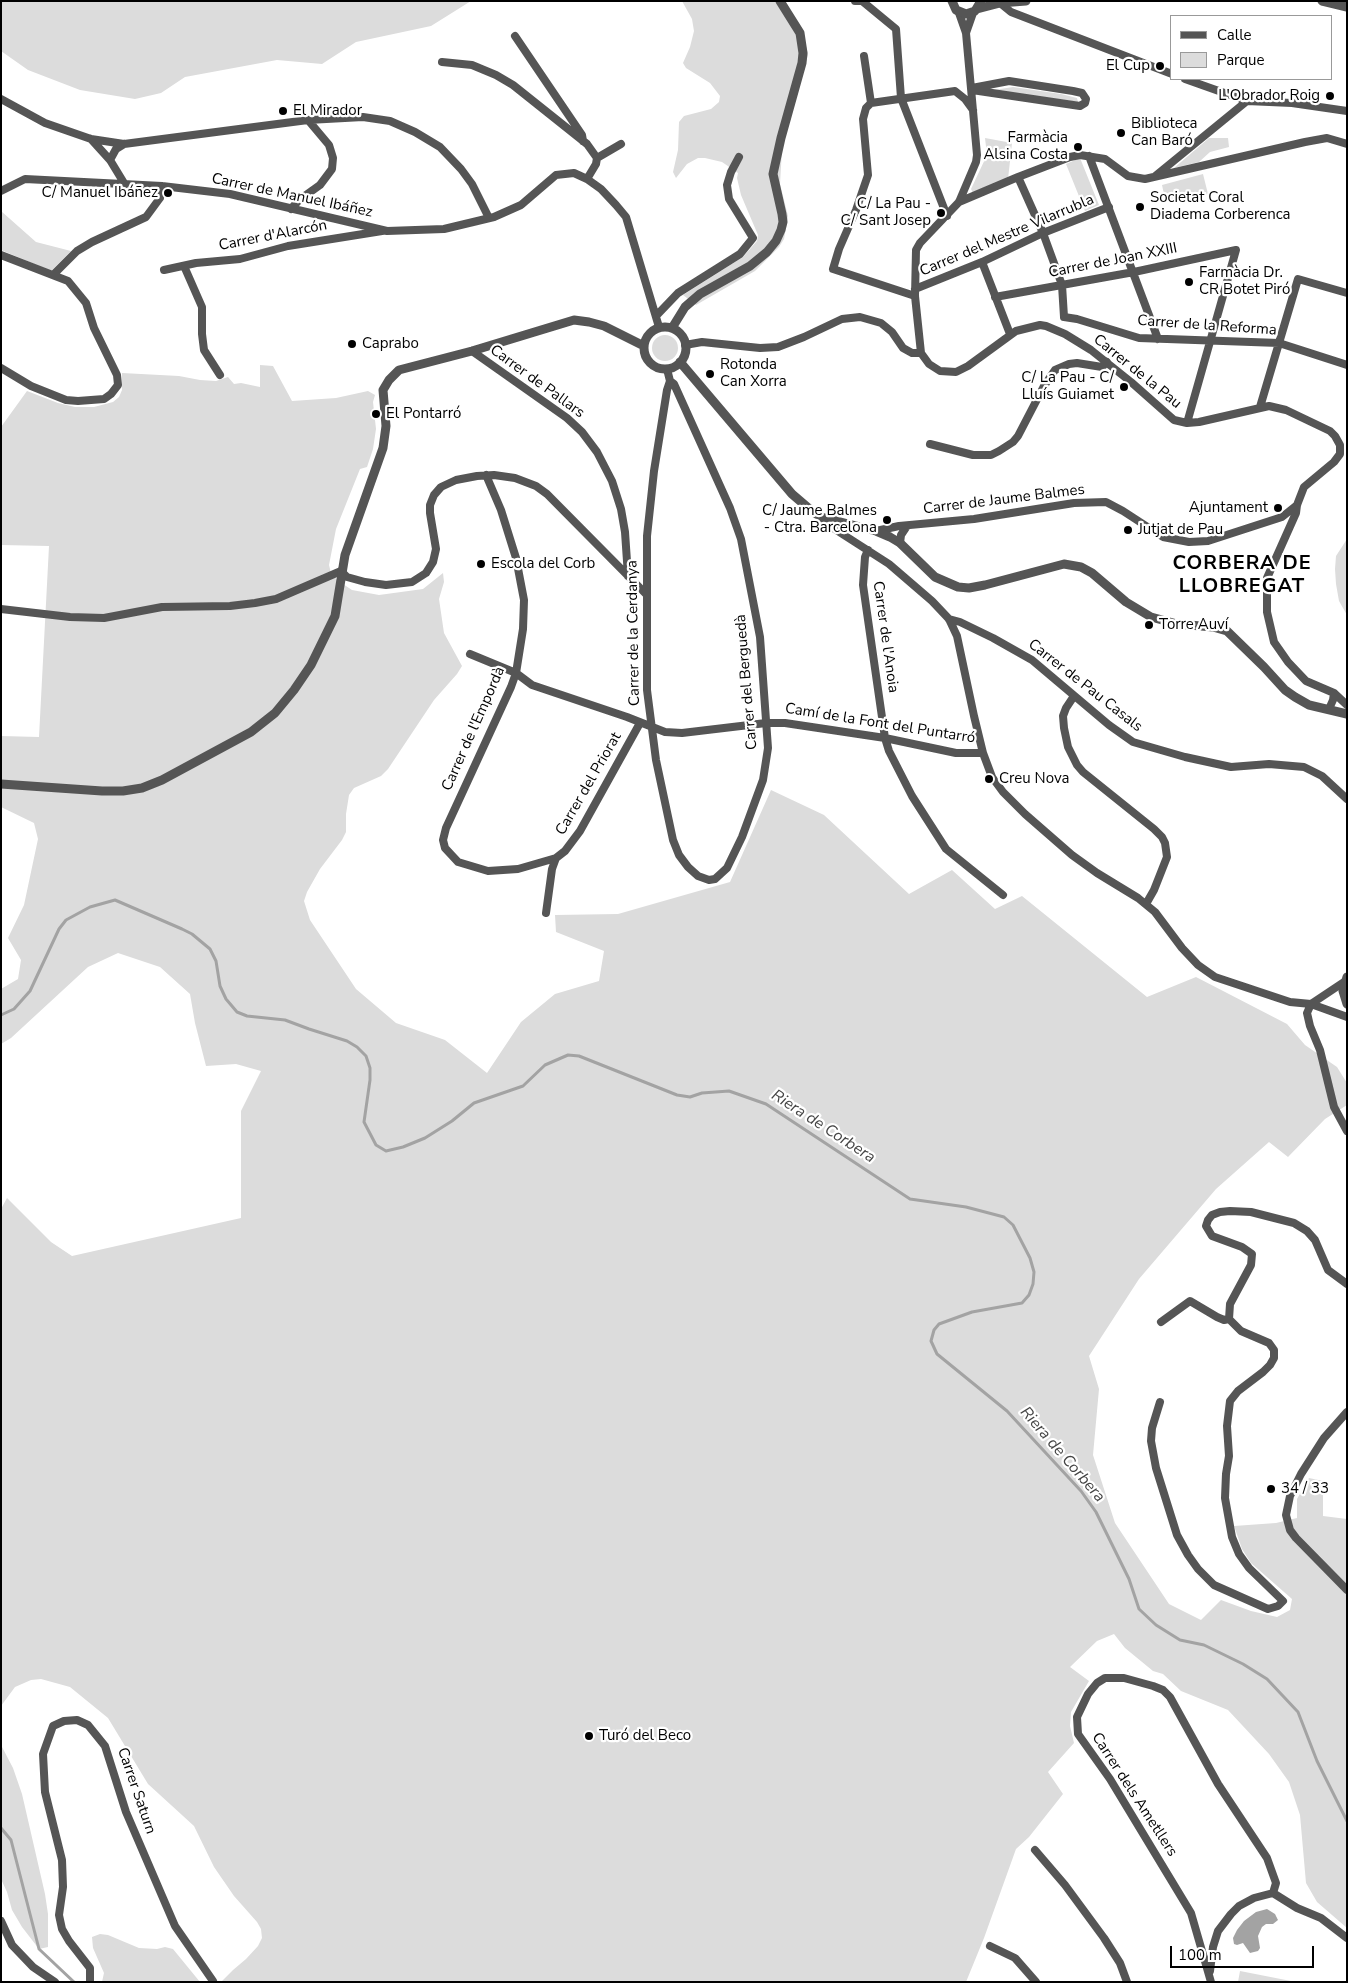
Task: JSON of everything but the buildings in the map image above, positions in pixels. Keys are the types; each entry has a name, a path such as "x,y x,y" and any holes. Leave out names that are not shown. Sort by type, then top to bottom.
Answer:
{"street":[{"path":"672,328 685,307 700,294 750,266 768,252 781,230 782,214 773,174 803,53 800,33 780,1"},
{"path":"855,1 862,1 896,29 901,98 947,216"},
{"path":"944,1 966,14 977,8 998,2 1026,1"},
{"path":"1322,1 1347,7"},
{"path":"998,2 1011,12 1170,73"},
{"path":"921,354 915,293 916,250 920,243 959,202 976,162 977,155 966,33 955,7"},
{"path":"966,33 977,8"},
{"path":"515,36 582,135 583,141"},
{"path":"864,56 870,102 863,119 868,176 833,269 915,293"},
{"path":"442,62 472,65 496,75 513,85 583,141 597,158 596,164 587,179 601,189 626,217 659,327"},
{"path":"1008,80 1073,91 1082,94 1086,99 1085,103 1080,106 972,89 1008,80"},
{"path":"1188,80 1247,101 1292,103 1347,110"},
{"path":"870,102 955,91 965,99 973,110"},
{"path":"1,99 45,123 91,139 124,144 308,120 363,116 390,121 426,138 440,147 461,168 481,199 489,218"},
{"path":"1153,178 1247,101"},
{"path":"291,209 299,200 320,185 332,169 333,158 329,145 308,120"},
{"path":"959,202 1070,157 1089,156 1105,159 1132,178 1153,178 1327,138 1347,144"},
{"path":"91,139 110,160 124,183"},
{"path":"110,160 116,149 124,144"},
{"path":"597,158 621,144"},
{"path":"1089,156 1158,339"},
{"path":"656,316 678,293 740,254 753,238 729,199 727,185 730,172 739,157"},
{"name":"Carrer de Manuel Ibáñez","path":"1,191 25,179 162,186 230,194 387,231 444,229 489,218 520,205 556,175 574,173 587,179"},
{"path":"1018,177 1043,233 1062,285 1066,317 1065,334"},
{"path":"53,275 77,251 151,212 160,198 162,186"},
{"name":"Carrer del Mestre Vilarrubla","path":"915,293 1043,233 1109,207"},
{"name":"Carrer d'Alarcón","path":"164,270 240,258 288,246 387,231"},
{"name":"Carrer de Joan XXIII","path":"996,297 1134,272 1236,250 1210,340"},
{"path":"1,255 68,281 86,303 94,328 117,375 118,385 104,399 66,400 30,386 1,368"},
{"path":"982,262 1010,334"},
{"path":"184,266 202,307 204,350 220,375"},
{"path":"1260,407 1298,279 1347,293"},
{"name":"Carrer de la Pau","path":"685,344 702,342 760,348 778,347 842,319 860,317 881,322 892,332 903,348 912,353 921,354 929,364 940,371 956,372 968,366 1010,334 1040,325 1065,334 1107,362 1170,418 1187,423 1198,422 1260,407 1277,407 1325,428 1335,436 1340,445 1340,454 1304,487 1296,513 1267,578 1267,612 1274,642 1288,662 1306,681 1334,693 1347,704"},
{"path":"1055,329 1057,324 1066,317"},
{"name":"Carrer de la Reforma","path":"1066,317 1139,338 1279,343 1347,365"},
{"path":"1,784 102,791 123,791 142,788 162,780 251,732 276,713 311,665 335,616 345,555 384,448 386,426 383,396 385,385 394,374 406,367 472,351 574,320 604,326 644,346"},
{"path":"659,327 672,328 681,334 685,344 685,351 680,362 668,369 656,367 647,358 644,346 649,335 659,327"},
{"path":"1187,423 1210,340"},
{"name":"Carrer de Pallars","path":"472,351 567,418 582,432 597,452 612,481 621,509 625,532 628,576"},
{"path":"680,362 792,494 833,528 868,550 913,583 949,620 957,636 965,679 983,753 998,785 1035,824 1097,873 1131,892 1146,904 1155,912 1193,959 1215,976 1290,1002 1311,1004 1347,1017"},
{"path":"930,444 973,455 984,456 999,451 1013,442 1018,436 1044,386 1055,370 1069,364 1102,366 1107,362"},
{"path":"668,369 670,381"},
{"name":"Carrer del Berguedà","path":"670,381 674,384 675,390 730,508 741,539 760,637 768,748 763,780 751,814 726,868 715,879 709,880"},
{"name":"Carrer de la Cerdanya","path":"670,381 666,390 647,536 647,690 651,727 667,818 673,840 688,867 698,876 709,880"},
{"path":"666,390 675,390"},
{"path":"341,571 353,580 386,585 412,582 419,578 426,573 433,562 436,549 430,513 430,505 434,495 441,488 456,480 486,475 515,478 536,486 547,494 646,594"},
{"name":"Carrer de l'Empordà","path":"486,475 506,525 522,582 524,600 523,629 516,673 446,828 443,840 445,848 458,862 488,871 518,868 556,858"},
{"name":"Carrer de Jaume Balmes","path":"876,531 899,526 974,519 1074,503 1106,502 1163,537 1189,542 1208,541 1278,518 1290,512 1297,505"},
{"path":"821,517 876,531 900,543 935,577 947,583 969,588 1064,564 1081,567 1092,573 1126,602 1151,617 1177,624 1213,627 1227,631 1285,690 1309,705 1347,714"},
{"path":"1278,518 1285,527 1287,534"},
{"name":"Carrer de Jaume Balmes","path":"900,543 900,535 907,526"},
{"name":"Carrer de l'Anoia","path":"868,550 865,557 863,585 885,738 889,751 912,796 946,849 1003,895"},
{"path":"1,609 70,617 104,618 162,607 230,606 276,599 341,571"},
{"name":"Carrer de Pau Casals","path":"949,620 960,622 1020,652 1133,742 1185,757 1231,767 1268,764 1304,767 1322,776 1347,799"},
{"name":"Camí de la Font del Puntarró","path":"470,654 516,673 532,685 666,732 682,733 766,723 785,723 885,738 956,753 983,753"},
{"path":"1329,709 1334,693"},
{"path":"1074,696 1063,716 1065,738 1071,756 1083,772 1154,829 1166,843 1167,857 1154,890 1146,904"},
{"name":"Carrer del Priorat","path":"556,858 569,847 580,831 640,723"},
{"path":"546,913 552,869 556,858"},
{"path":"1346,980 1311,1004 1307,1008 1307,1019 1320,1050 1334,1108 1347,1131"},
{"path":"1346,980 1343,991 1347,1004"},
{"path":"1160,1402 1152,1428 1152,1450 1177,1535 1188,1555 1198,1569 1214,1585 1268,1608 1278,1606 1283,1600 1249,1568 1239,1554 1232,1537 1225,1498 1229,1456 1228,1426 1230,1401 1238,1391 1270,1365 1274,1358 1274,1350 1268,1343 1240,1331 1229,1319 1230,1304 1251,1266 1252,1254 1242,1247 1212,1236 1206,1226 1208,1220 1212,1215 1220,1212 1251,1212 1294,1223 1307,1231 1315,1240 1328,1270 1347,1284"},
{"path":"1161,1322 1190,1301 1217,1317 1224,1320 1229,1319"},
{"path":"1347,1412 1324,1438 1301,1474 1290,1496 1286,1515 1290,1530 1296,1538 1347,1590"},
{"name":"Carrer dels Ametllers","path":"1210,1978 1191,1913 1110,1779 1078,1734 1077,1717 1088,1694 1097,1683 1105,1678 1124,1678 1163,1690 1170,1697 1197,1750 1267,1858 1276,1884 1273,1893"},
{"name":"Carrer Saturn","path":"90,1982 90,1968 69,1941 62,1929 59,1915 63,1887 62,1860 45,1792 43,1754 53,1726 64,1721 77,1720 88,1725 105,1746 114,1780 126,1812 175,1926 213,1981"},
{"path":"1035,1850 1065,1885 1104,1938 1120,1963 1127,1982"},
{"path":"1210,1978 1218,1932 1239,1906 1254,1898 1273,1893 1297,1908 1321,1918 1347,1938"},
{"path":"1,1921 12,1945 33,1967 55,1982"},
{"path":"990,1946 1015,1958 1036,1982"}],"green space":[{"path":"1,1 471,1 431,26 356,42 322,64 277,60 185,77 161,93 135,99 80,90 28,70 1,51"},
{"path":"682,1 785,1 802,29 808,55 782,149 780,184 788,216 784,239 779,247 755,271 696,305 683,295 743,257 757,241 758,235 741,195 737,178 738,173 722,162 705,158 698,158 687,164 676,178 673,172 678,150 679,122 684,116 711,109 719,102 720,96 710,83 686,68 683,63 694,31 692,19"},
{"path":"1013,87 1061,94 1077,98 1078,102 994,90"},
{"path":"985,138 1012,143 1008,179 973,193 971,189 987,155"},
{"path":"1209,138 1228,138 1229,147 1210,152 1199,162 1174,168"},
{"path":"1080,158 1099,205 1085,211 1066,164"},
{"path":"1203,174 1208,194 1169,202 1167,198 1165,199 1162,185"},
{"path":"1,211 36,242 71,251 51,271 1,250"},
{"path":"665,335 674,339 678,348 674,357 665,361 656,357 652,348 656,339"},
{"path":"260,365 273,366 292,401 336,398 368,391 375,395 373,402 376,429 373,449 367,467 360,469 336,529 329,565 331,573 337,580 352,590 379,595 423,589 443,573 444,582 439,599 444,633 462,666 434,700 388,769 381,776 354,788 349,795 346,832 320,869 304,901 310,920 356,989 396,1023 445,1040 487,1073 521,1022 555,994 599,981 604,951 556,932 555,915 618,914 730,882 771,790 824,815 909,894 952,870 995,909 1022,896 1147,997 1196,977 1287,1024 1305,1045 1337,1067 1347,1083 1347,1105 1325,1119 1288,1157 1269,1142 1216,1189 1139,1279 1089,1356 1099,1389 1093,1455 1115,1523 1169,1604 1201,1620 1221,1600 1251,1611 1277,1617 1290,1610 1292,1599 1251,1563 1242,1549 1234,1526 1276,1523 1297,1518 1297,1499 1309,1478 1323,1481 1323,1516 1347,1519 1347,1928 1317,1902 1306,1883 1300,1815 1289,1782 1269,1754 1228,1710 1181,1691 1163,1674 1153,1671 1125,1648 1114,1634 1097,1641 1070,1667 1089,1681 1071,1712 1070,1726 1074,1743 1048,1772 1063,1794 1029,1837 1016,1849 966,1982 221,1982 258,1946 262,1938 261,1929 234,1896 214,1867 194,1826 148,1784 108,1718 70,1687 41,1679 31,1680 15,1687 1,1706 1,1209 7,1198 51,1242 72,1256 241,1218 241,1111 261,1071 236,1064 206,1066 190,994 160,967 118,953 88,967 11,1038 1,1044 1,989 18,979 21,960 8,938 24,905 38,839 34,823 1,807 1,736 39,737 49,546 1,545 1,427 27,391 58,403 75,407 94,407 113,402 119,397 122,390 122,373 179,376 216,381 228,377 234,384 241,383 260,387"},
{"path":"1347,539 1347,615 1339,601 1335,569 1336,556"},
{"path":"1,1745 13,1768 22,1794 45,1894 48,1914 48,1947 39,1949 12,1910 1,1879"},
{"path":"100,1934 108,1935 139,1948 157,1949 165,1947 173,1949 200,1982 102,1982 104,1973 93,1948 92,1937"},
{"path":"1240,1971 1296,1982 1238,1982"}],"shaded area":[{"path":"1267,1909 1275,1914 1278,1920 1273,1924 1266,1924 1262,1927 1258,1936 1260,1948 1258,1951 1250,1953 1243,1943 1234,1944 1233,1938 1244,1921 1256,1912"}],"waterway":[{"name":"Riera de Corbera","path":"1,1015 14,1009 30,991 59,929 66,920 90,907 115,900 192,934 210,949 216,961 220,986 226,999 237,1012 247,1016 285,1020 347,1041 357,1047 366,1056 370,1068 364,1122 376,1145 386,1151 403,1147 425,1138 452,1121 474,1103 523,1086 545,1065 568,1055 579,1056 677,1095 690,1097 702,1093 729,1091 766,1104 910,1199 966,1207 1004,1217 1013,1225 1030,1258 1034,1272 1033,1284 1029,1295 1022,1303 972,1312 939,1324 934,1330 931,1341 937,1354 1007,1411 1081,1491 1096,1512 1129,1579 1139,1609 1156,1625 1180,1640 1204,1645 1243,1664 1267,1679 1298,1712 1317,1761 1347,1821"},
{"path":"1,1828 11,1840 39,1949 74,1982"}],"place":[{"name":"El Cup","path":"1160,66"},
{"name":"L'Obrador Roig","path":"1330,96"},
{"name":"El Mirador","path":"283,111"},
{"name":"Biblioteca Can Baró","path":"1121,133"},
{"name":"Farmàcia Alsina Costa","path":"1078,147"},
{"name":"C/ Manuel Ibáñez","path":"168,193"},
{"name":"Societat Coral Diadema Corberenca","path":"1140,207"},
{"name":"C/ La Pau - C/ Sant Josep","path":"941,213"},
{"name":"Farmàcia Dr. CR Botet Piró","path":"1189,282"},
{"name":"Caprabo","path":"352,344"},
{"name":"Rotonda Can Xorra","path":"710,374"},
{"name":"C/ La Pau - C/ Lluís Guiamet","path":"1124,387"},
{"name":"El Pontarró","path":"376,414"},
{"name":"Ajuntament","path":"1278,508"},
{"name":"C/ Jaume Balmes - Ctra. Barcelona","path":"887,520"},
{"name":"Jutjat de Pau","path":"1128,530"},
{"name":"Escola del Corb","path":"481,564"},
{"name":"Torre Auví","path":"1149,625"},
{"name":"Creu Nova","path":"989,779"},
{"name":"34 / 33","path":"1271,1489"},
{"name":"Turó del Beco","path":"589,1736"}],"district":[{"name":"CORBERA DE LLOBREGAT","path":"1242,576"}]}
